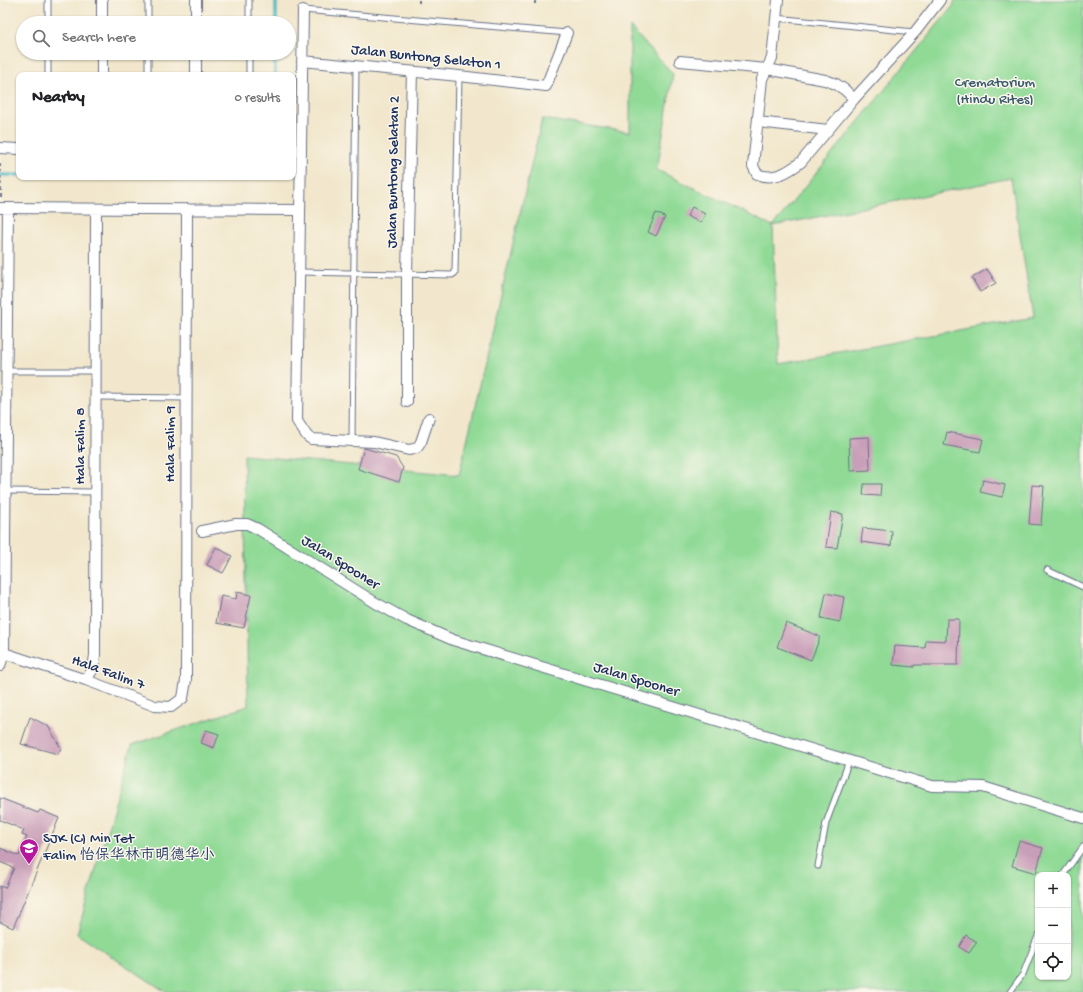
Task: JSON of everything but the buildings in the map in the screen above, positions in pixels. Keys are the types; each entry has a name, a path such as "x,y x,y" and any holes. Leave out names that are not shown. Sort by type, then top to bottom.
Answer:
{"street":[{"path":"102,0 102,16"},
{"path":"196,0 196,16"},
{"path":"778,0 772,58 762,79 753,166 757,174 763,176 782,174 791,170 800,162 854,99 915,32 940,0"},
{"path":"303,10 297,420 306,436 311,439 374,442 409,450 417,448 421,442 429,418"},
{"name":"Jalan Buntong Selaton 1","path":"302,61 546,86 567,33"},
{"path":"102,60 102,72"},
{"path":"196,60 196,72"},
{"path":"680,61 767,69 825,80 836,84 854,99"},
{"name":"Jalan Buntong Selatan 2","path":"407,402 407,274 412,72"},
{"path":"758,122 828,130"},
{"path":"0,148 16,149"},
{"path":"0,666 4,653 2,597 6,491 3,435 7,371 4,208 300,210"},
{"name":"Hala Falim 8","path":"86,680 93,668 95,655 96,209"},
{"name":"Hala Falim 9","path":"186,680 187,209"},
{"name":"Jalan Spooner","path":"202,531 236,524 247,524 258,529 376,603 407,620 454,640 932,786 983,787 1083,818"},
{"name":"Hala Falim 7","path":"4,653 86,680 154,706 171,707 183,698 186,680"}],"lane":[{"path":"48,0 48,16"},
{"path":"148,0 148,16"},
{"path":"249,0 249,16"},
{"path":"303,10 567,33"},
{"path":"776,18 915,32"},
{"path":"48,60 48,72"},
{"path":"148,60 148,72"},
{"path":"248,72 249,60"},
{"path":"352,441 356,66"},
{"path":"299,272 452,275 455,273 459,76"},
{"path":"7,371 96,371"},
{"path":"96,397 186,398"},
{"path":"6,491 96,492"},
{"path":"1047,570 1083,586"},
{"path":"818,866 826,823 849,761"},
{"path":"1065,872 1083,847"},
{"path":"1010,992 1023,974 1035,944"}],"path":[{"path":"0,164 1,191"}],"green space":[{"name":"Crematorium (Hindu Rites)","path":"955,0 1083,0 1083,992 166,992 77,934 132,745 248,706 244,455 459,475 542,119 630,132 630,27 673,74 657,170 773,226 953,6","holes":["1011,178 1033,318 778,364 773,226"]}],"waterway":[{"path":"276,0 276,16"},
{"path":"275,60 275,72"},
{"path":"0,175 16,175"}],"place":[{"name":"SJK (C) Min Tet Falim 怡保华林市明德华小","path":"29,865"}]}
